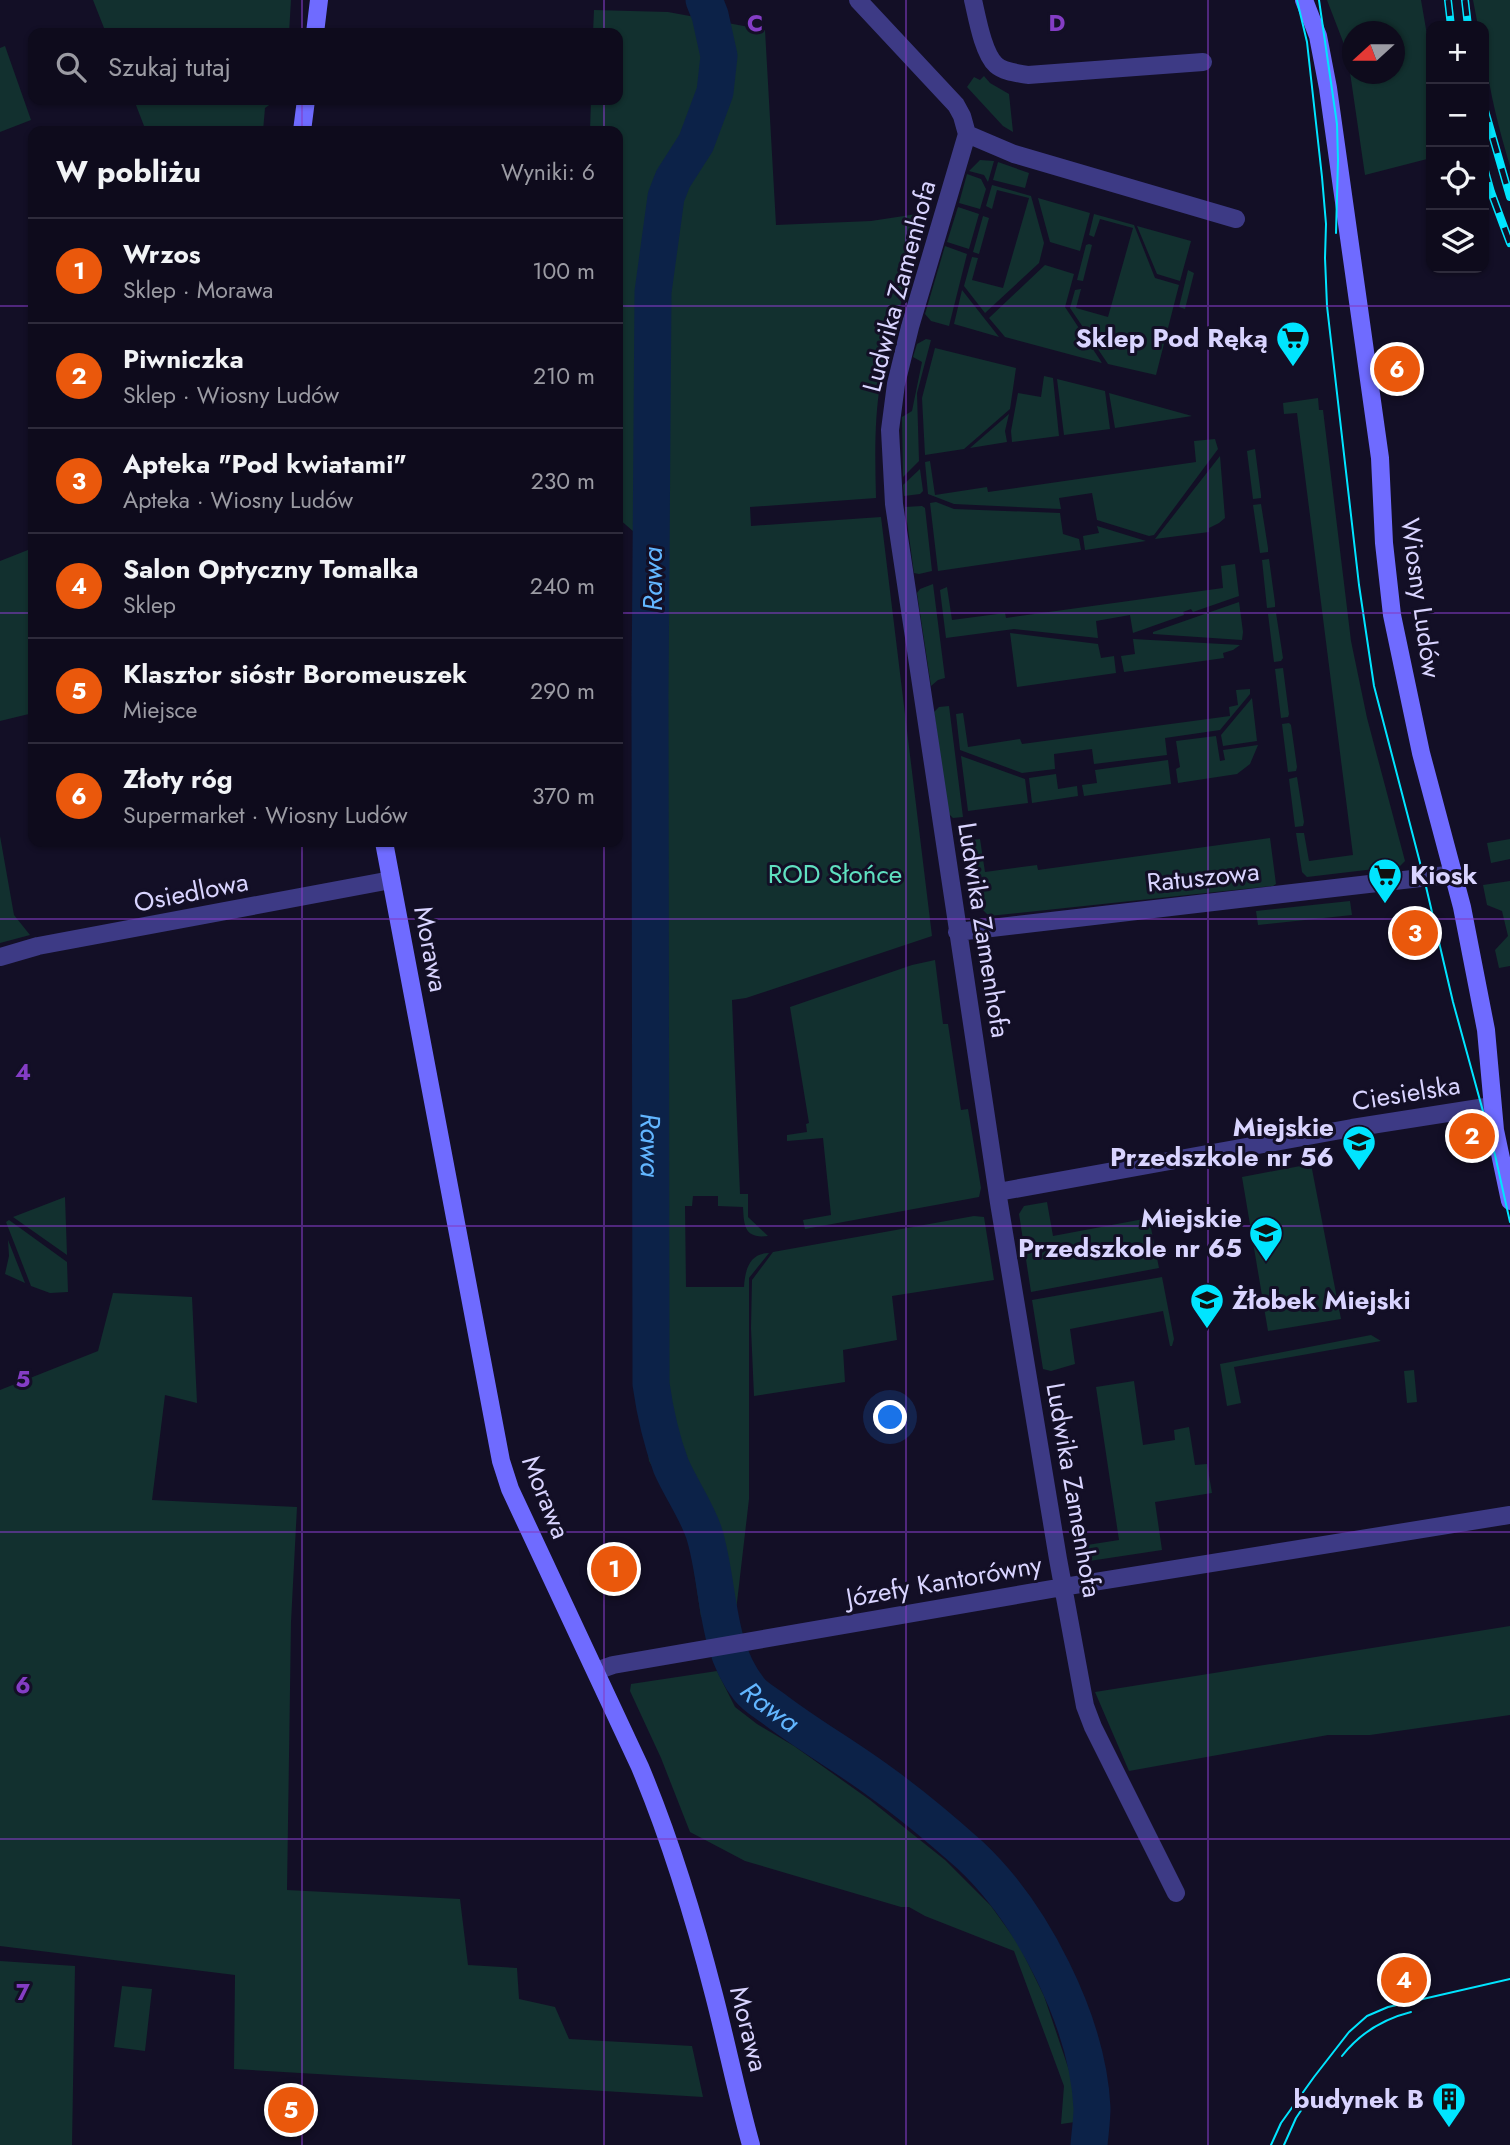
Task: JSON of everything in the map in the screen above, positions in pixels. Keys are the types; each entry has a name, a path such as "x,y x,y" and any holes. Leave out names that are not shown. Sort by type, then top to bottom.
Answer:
{"street":[{"path":"316,28 318,0"},
{"path":"858,0 956,105 967,134 1014,154 1236,219"},
{"path":"973,0 988,53 995,64 1009,72 1028,75 1203,62"},
{"name":"Wiosny Ludów","path":"1304,0 1318,36 1328,88 1380,458 1384,543 1392,615 1421,753 1455,874 1482,1008 1497,1142 1510,1200"},
{"path":"303,126 305,105"},
{"name":"Ludwika Zamenhofa","path":"967,134 903,353 893,404 890,443 894,504 998,1192 1085,1706 1176,1893"},
{"name":"Morawa","path":"385,847 501,1461 510,1489 657,1806 682,1880 751,2145"},
{"name":"Ratuszowa","path":"957,932 1455,874"},
{"name":"Osiedlowa","path":"0,957 38,946 391,880"},
{"name":"Ciesielska","path":"998,1192 1352,1128 1492,1106"},
{"name":"Józefy Kantorówny","path":"596,1671 613,1665 1063,1587 1510,1515"}],"green space":[{"path":"93,0 291,0 289,28 104,28"},
{"path":"1327,0 1421,0 1426,29 1426,159 1365,175 1352,84 1405,84 1405,21 1342,21 1342,39"},
{"path":"1473,0 1510,0 1510,166 1489,80 1489,21 1477,21"},
{"name":"ROD Słońce","path":"594,10 668,12 765,30 776,225 871,221 930,212 897,316 881,379 876,423 876,498 750,507 751,526 881,517 932,936 746,998 732,1000 740,1194 748,1194 748,1217 768,1236 750,1233 745,1225 743,1207 718,1206 718,1196 693,1196 692,1206 685,1206 686,1287 744,1287 750,1263 757,1256 769,1253 749,1278 749,1499 736,1611 701,1617 688,1529 649,1461 641,1402 634,532 623,522 623,126 590,126 591,105 623,105 623,28 593,28"},
{"path":"5,46 31,120 0,132 0,48"},
{"path":"984,76 990,83 1009,94 1013,132 1003,126 967,87 974,77 980,80"},
{"path":"136,105 269,105 265,108 263,126 144,126"},
{"path":"980,160 994,161 988,182 984,175 969,171"},
{"path":"998,162 1029,173 1025,188 993,180"},
{"path":"967,174 981,179 986,189 980,209 959,203"},
{"path":"992,185 1031,196 1044,243 1039,263 985,313 964,286 972,257 978,258 972,280 1003,288 1029,198 997,190 992,209 986,206"},
{"path":"1038,198 1090,213 1080,251 1050,242"},
{"path":"958,207 979,214 969,249 947,242"},
{"path":"1094,214 1134,225 1155,278 1179,285 1156,375 1108,364 1070,308 1075,290 1081,289 1076,308 1108,317 1133,228 1100,219 1094,237 1089,235"},
{"path":"983,216 989,218 979,254 973,252"},
{"path":"1137,226 1191,241 1180,281 1157,274"},
{"path":"1086,245 1092,245 1083,281 1077,280"},
{"path":"945,246 967,254 949,326 931,321 925,314"},
{"path":"1045,265 1074,274 1065,307 1102,363 1005,337 989,318"},
{"path":"1188,270 1194,273 1185,309 1179,307"},
{"path":"962,290 999,337 954,324"},
{"path":"926,339 931,340 917,393 919,461 903,477 902,417 912,411 922,362 913,357 917,344"},
{"path":"935,348 1016,368 1010,409 964,449 925,455 922,398"},
{"path":"1044,376 1053,378 1059,436 1012,442 1011,431 1018,393 1041,397"},
{"path":"1057,379 1105,391 1110,429 1064,435"},
{"path":"1109,393 1192,416 1115,428"},
{"path":"1318,398 1319,410 1323,410 1351,641 1367,718 1405,861 1400,866 1307,877 1302,872 1296,833 1304,833 1309,861 1353,855 1297,413 1284,414 1283,403"},
{"path":"1009,414 1005,431 1007,442 970,448"},
{"path":"1215,439 1218,449 1154,535 1149,536 1097,520 1092,493 1059,498 1061,509 954,504 928,494 925,462 930,461 935,495 987,487 988,492 1196,462 1194,441"},
{"path":"1255,449 1261,498 1253,499 1247,451"},
{"path":"1220,456 1225,518 1209,528 1209,532 1155,539"},
{"path":"920,469 923,491 920,494 904,496 903,485"},
{"path":"936,502 954,509 1060,513 1063,534 1079,539 1081,550 938,571 930,503"},
{"path":"1261,504 1268,552 1260,553 1253,505"},
{"path":"905,507 925,508 932,571 919,574 914,573"},
{"path":"1097,526 1146,541 1085,550 1083,536 1099,533"},
{"path":"28,550 28,714 0,721 0,561"},
{"path":"1269,559 1275,607 1267,608 1262,560"},
{"path":"1235,564 1239,596 1193,612 1191,609 1183,612 1184,615 1133,633 1130,615 1096,621 1098,638 1014,629 946,638 940,590 947,587 952,620 1005,613 1006,618 1223,588 1221,566"},
{"path":"933,584 945,678 931,686 917,593"},
{"path":"1239,602 1242,640 1153,634 1153,632"},
{"path":"1276,613 1283,658 1274,662 1268,614"},
{"path":"1010,633 1098,644 1101,658 1114,656 1116,673 1017,687"},
{"path":"1133,639 1240,645 1223,653 1224,658 1124,672 1121,656 1135,654"},
{"path":"1283,668 1289,714 1288,717 1281,718 1275,669"},
{"path":"1250,689 1250,694 1220,730 1165,738 1167,755 1094,764 1092,749 1054,754 1055,769 1022,773 960,750 956,714 963,713 968,747 1020,739 1022,744 1230,716 1229,707 1238,705 1236,690"},
{"path":"1252,698 1257,741 1223,746 1221,735"},
{"path":"949,706 963,817 953,818 948,813 934,712 939,707"},
{"path":"1289,723 1297,767 1296,771 1288,772 1282,724"},
{"path":"1216,736 1220,761 1225,760 1223,750 1258,745 1250,764 1237,774 1178,783 1176,769 1180,767 1176,741"},
{"path":"961,756 1025,779 1028,803 968,811"},
{"path":"1168,760 1171,784 1084,796 1082,785 1097,783 1095,770"},
{"path":"1056,774 1058,789 1077,786 1078,796 1032,803 1029,778"},
{"path":"1297,777 1304,822 1303,826 1295,827 1289,779"},
{"path":"0,836 14,915 30,935 0,943"},
{"path":"1270,838 1276,884 1273,886 989,916 981,908 972,840 980,839 985,872 1037,865 1038,870"},
{"path":"1510,839 1510,859 1491,863 1487,843"},
{"path":"1510,881 1510,966 1499,968 1495,950 1508,936 1502,911 1487,905 1483,885"},
{"path":"1350,901 1352,915 1258,925 1256,911"},
{"path":"935,960 943,1024 948,1024 961,1110 968,1109 981,1188 979,1197 805,1229 803,1220 831,1215 823,1138 787,1141 787,1135 807,1132 806,1124 809,1123 790,1007 912,965"},
{"path":"1311,1164 1341,1319 1268,1331 1242,1177"},
{"path":"65,1197 67,1255 13,1217"},
{"path":"1047,1202 1053,1236 1149,1218 1159,1268 1031,1292 1019,1214 1024,1206"},
{"path":"974,1216 984,1217 994,1280 892,1296 897,1340 843,1350 845,1382 754,1396 752,1280 773,1252"},
{"path":"9,1220 67,1262 68,1292 50,1293 31,1286 6,1222"},
{"path":"8,1240 25,1283 5,1274 9,1256"},
{"path":"1162,1277 1174,1339 1172,1346 1163,1311 1070,1329 1075,1364 1051,1371 1043,1369 1032,1300"},
{"path":"113,1293 192,1297 197,1403 165,1395 152,1500 297,1507 291,1622 287,1890 460,1899 468,1965 517,1968 519,1999 555,2007 569,2039 692,2046 703,2097 234,2069 235,1975 0,1946 0,1390 98,1351"},
{"path":"1371,1335 1381,1341 1234,1367 1241,1403 1227,1406 1220,1364"},
{"path":"1414,1370 1417,1402 1407,1403 1404,1371"},
{"path":"1134,1381 1143,1445 1175,1440 1174,1430 1189,1427 1195,1465 1207,1464 1212,1493 1155,1502 1162,1550 1076,1563 1074,1547 1119,1540 1096,1387"},
{"path":"1510,1626 1510,1715 1370,1735 1328,1735 1129,1771 1095,1692"},
{"path":"717,1671 735,1707 870,1800 945,1860 991,1906 1019,1945 1044,1996 1072,2079 1075,2122 1061,2124 1064,2086 1014,1951 925,1916 909,1907 901,1907 745,1861 690,1832 661,1758 630,1691 631,1684"},
{"path":"0,1961 75,1966 72,2145 0,2145"},
{"path":"122,1986 152,1989 145,2051 114,2047"}],"waterway":[{"name":"Rawa","path":"704,0 719,56 715,92 696,143 673,179 666,197 653,292 650,693 651,1384 654,1405 671,1466 704,1533 719,1614 729,1653 738,1672 757,1697 879,1781 937,1826 970,1855 1015,1907 1053,1971 1080,2040 1092,2108 1089,2145"}],"tram line":[{"path":"1297,0 1307,42 1326,224 1327,306 1359,585 1374,686 1510,1222"},
{"path":"1319,0 1337,124 1336,233"},
{"path":"1271,2145 1281,2123 1314,2077 1349,2032 1367,2016 1388,2007 1510,1979"},
{"path":"1342,2056 1356,2040 1373,2028 1411,2012"},
{"path":"1284,2145 1302,2109"}],"railway":[{"path":"1448,0 1450,21"},
{"path":"1465,0 1467,21"},
{"path":"1489,124 1510,197"},
{"path":"1489,185 1510,243"}],"place":[{"name":"Sklep Pod Ręką","path":"1293,368"},
{"name":"Złoty róg","path":"1397,369"},
{"name":"Kiosk","path":"1385,905"},
{"name":"Apteka \"Pod kwiatami\"","path":"1415,933"},
{"name":"Piwniczka","path":"1472,1136"},
{"name":"Miejskie Przedszkole nr 56","path":"1359,1172"},
{"name":"Miejskie Przedszkole nr 65","path":"1266,1263"},
{"name":"Żłobek Miejski","path":"1207,1330"},
{"name":"Wrzos","path":"614,1569"},
{"name":"Salon Optyczny Tomalka","path":"1404,1980"},
{"name":"Klasztor sióstr Boromeuszek","path":"291,2110"},
{"name":"budynek B","path":"1449,2129"}]}
